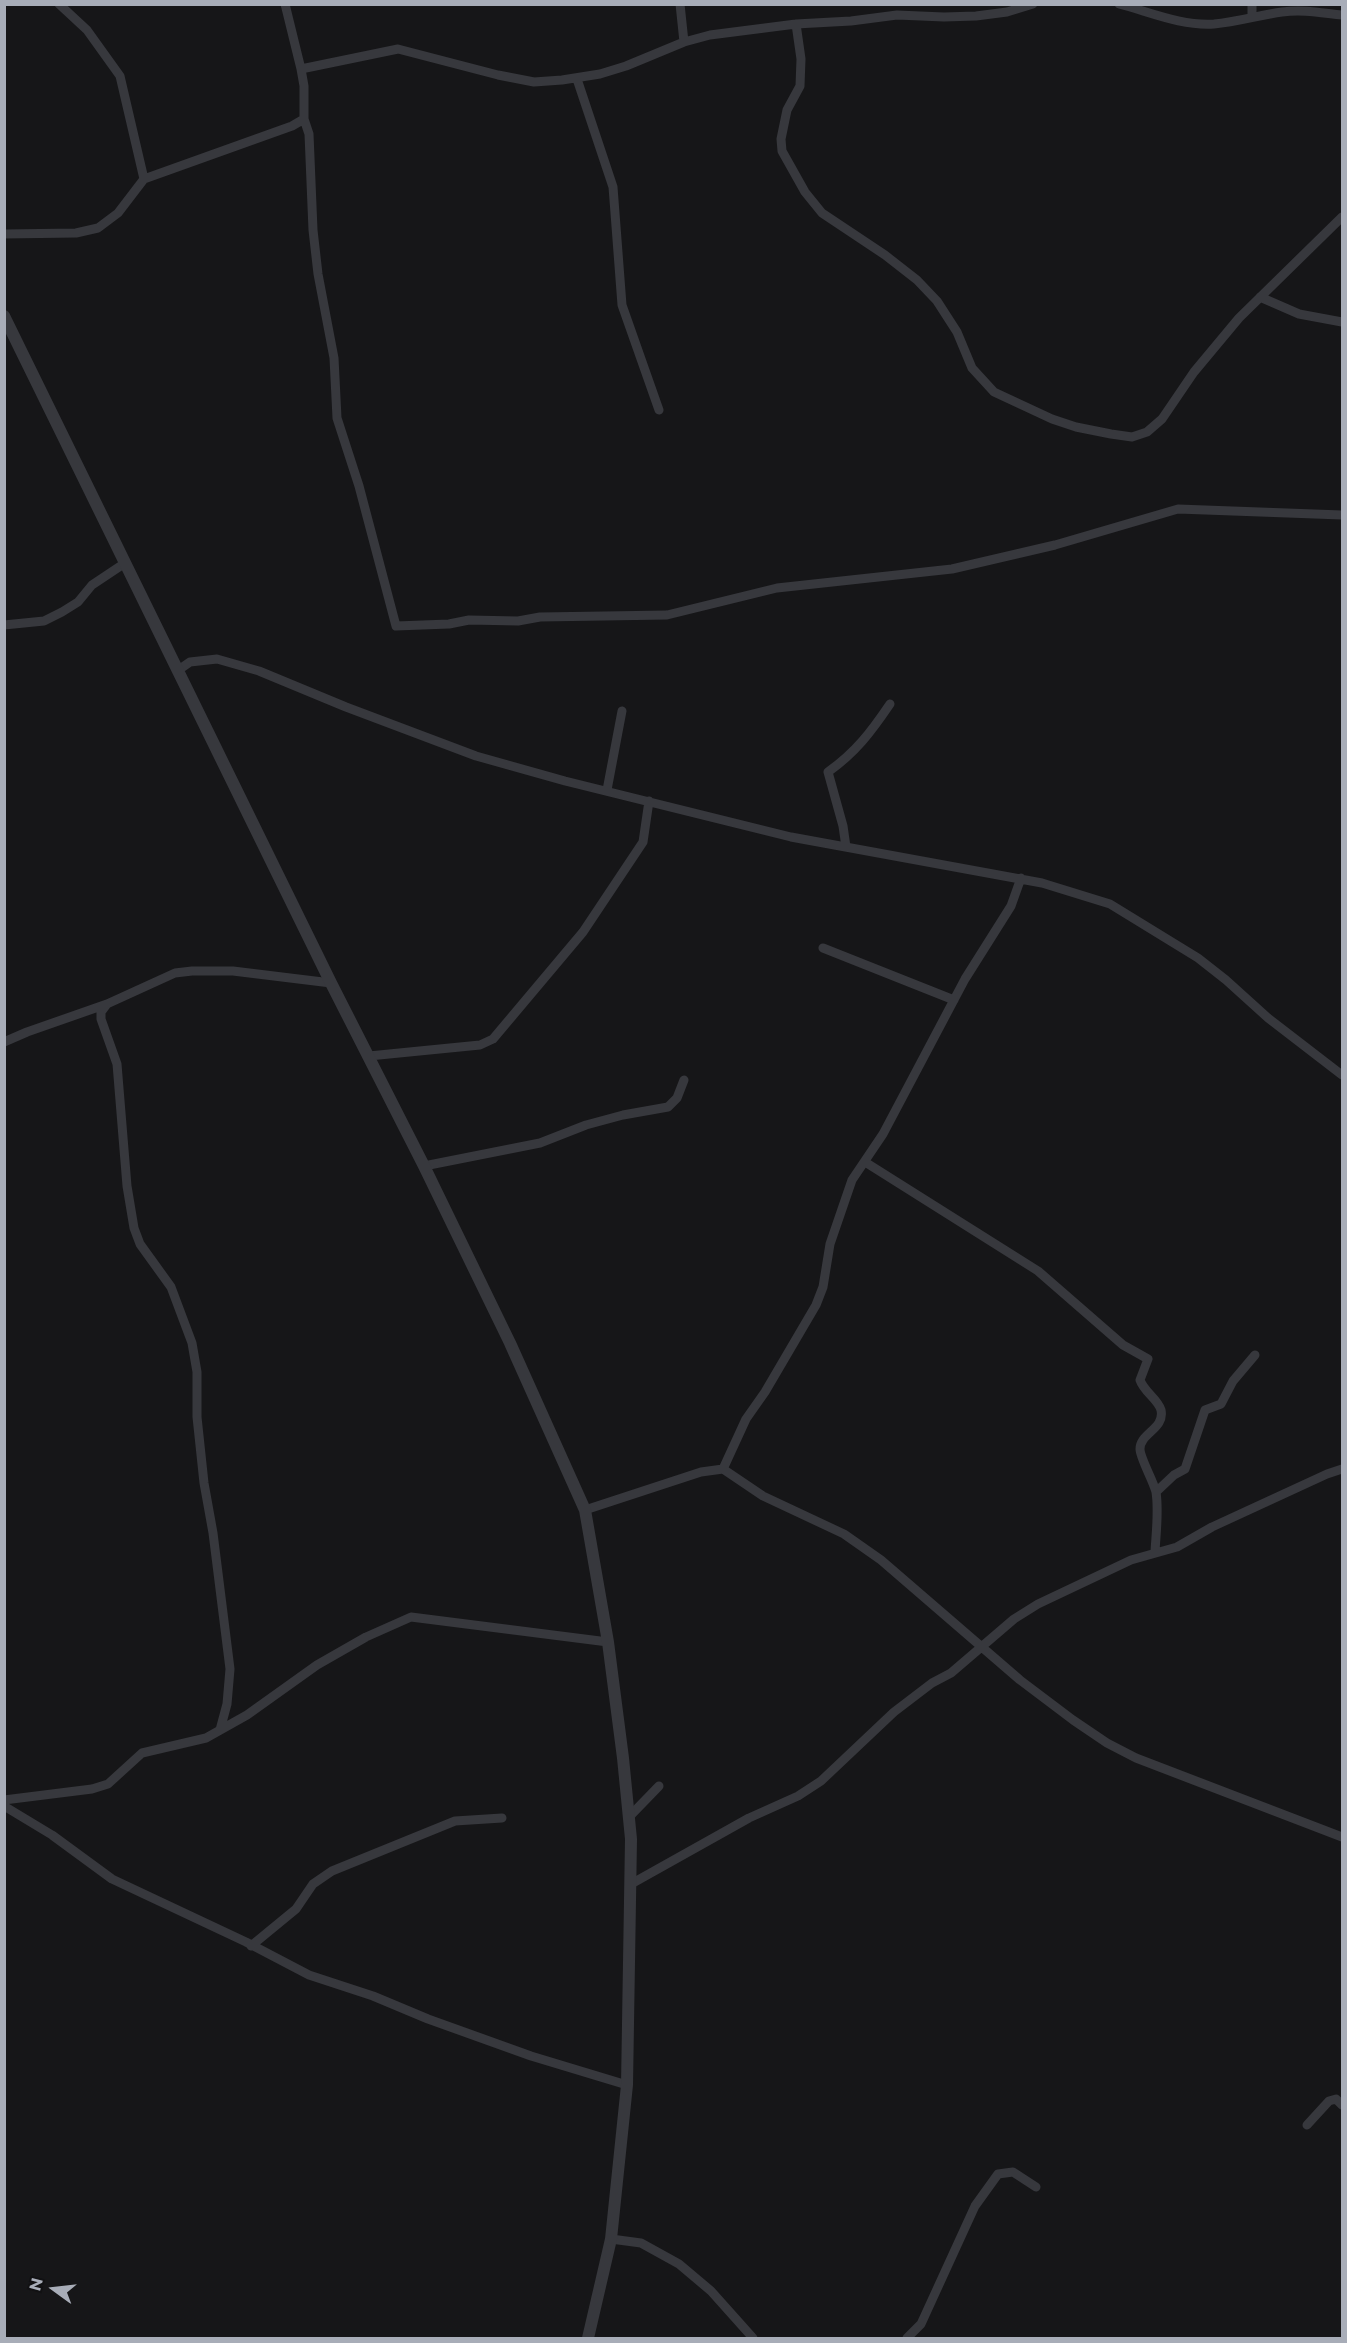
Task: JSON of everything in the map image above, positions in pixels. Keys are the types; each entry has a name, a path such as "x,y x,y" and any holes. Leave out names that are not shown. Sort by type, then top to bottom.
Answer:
{"street":[{"path":"60,4 87,30 120,76 144,179"},
{"path":"285,4 302,69 304,119 309,134 313,230 318,274 334,358 337,418 359,486 396,626 449,624 469,620 518,621 540,617 667,615 777,588 952,569 1055,545 1178,509 1342,515"},
{"path":"680,4 684,42"},
{"path":"302,69 398,50 534,82 577,79 626,66 684,42 710,35 897,15 976,16 1007,12 1033,4"},
{"path":"1119,4 1178,21 1214,24 1252,16 1308,10 1342,15"},
{"path":"1252,4 1252,16"},
{"path":"796,24 801,59 800,86 787,110 781,139 782,151 790,169 822,213 885,255 917,280 937,301 957,332 972,368 994,392 1052,419 1076,427 1132,436 1147,432 1162,419 1181,389 1212,349 1260,297 1342,217"},
{"path":"577,79 613,187 622,305 660,410"},
{"path":"4,234 76,233 98,228 118,213 144,179 292,126 304,119"},
{"path":"1260,297 1299,314 1342,322"},
{"path":"4,316 330,983 424,1166 510,1343 585,1510 608,1642 629,1817 631,1884 627,2085 610,2239 588,2338"},
{"path":"4,625 44,621 62,612 78,602 92,585 125,563"},
{"path":"177,671 190,662 200,659 217,659 258,670 476,756 565,781 791,837 1021,878 1110,904 1198,958 1268,1018 1342,1075"},
{"path":"846,847 843,826 828,772 851,756 873,730 890,704"},
{"path":"607,790 622,711"},
{"path":"369,1056 480,1045 493,1040 583,932 643,842 649,801"},
{"path":"723,1469 746,1419 765,1392 816,1305 823,1287 830,1244 852,1180 883,1134 954,1000 1011,906 1021,878"},
{"path":"823,948 954,1000"},
{"path":"4,1042 107,1004 176,973 233,971 330,983"},
{"path":"107,1004 100,1012 117,1064 127,1186 134,1228 140,1244 171,1287 192,1343 197,1372 197,1417 204,1483 213,1533 230,1669 227,1704 220,1730"},
{"path":"424,1166 540,1143 586,1125 623,1115 668,1107 677,1098 684,1080"},
{"path":"865,1162 1038,1271 1123,1346 1148,1359 1140,1380 1161,1408 1161,1416 1159,1425 1142,1441 1140,1452 1156,1492 1155,1552"},
{"path":"1156,1492 1174,1475 1185,1469 1205,1410 1221,1404 1233,1381 1255,1355"},
{"path":"585,1510 700,1472 723,1469 764,1496 844,1534 881,1560 1037,1693 1107,1743 1136,1758 1342,1837"},
{"path":"631,1884 821,1781 894,1712 932,1683 951,1673 1014,1619 1038,1604 1131,1560 1177,1547 1212,1527 1342,1469"},
{"path":"4,1800 92,1789 108,1784 142,1753 206,1738 247,1715 317,1665 366,1637 411,1617 608,1642"},
{"path":"629,1817 659,1786"},
{"path":"4,1806 52,1835 112,1879 309,1975 364,1993 531,2056 627,2085"},
{"path":"251,1946 296,1909 313,1884 332,1871 455,1821 502,1818"},
{"path":"1307,2125 1329,2101 1336,2099 1342,2105"},
{"path":"907,2338 921,2324 975,2206 998,2174 1013,2172 1036,2187"},
{"path":"610,2239 641,2243 678,2264 711,2291 753,2338"}]}
